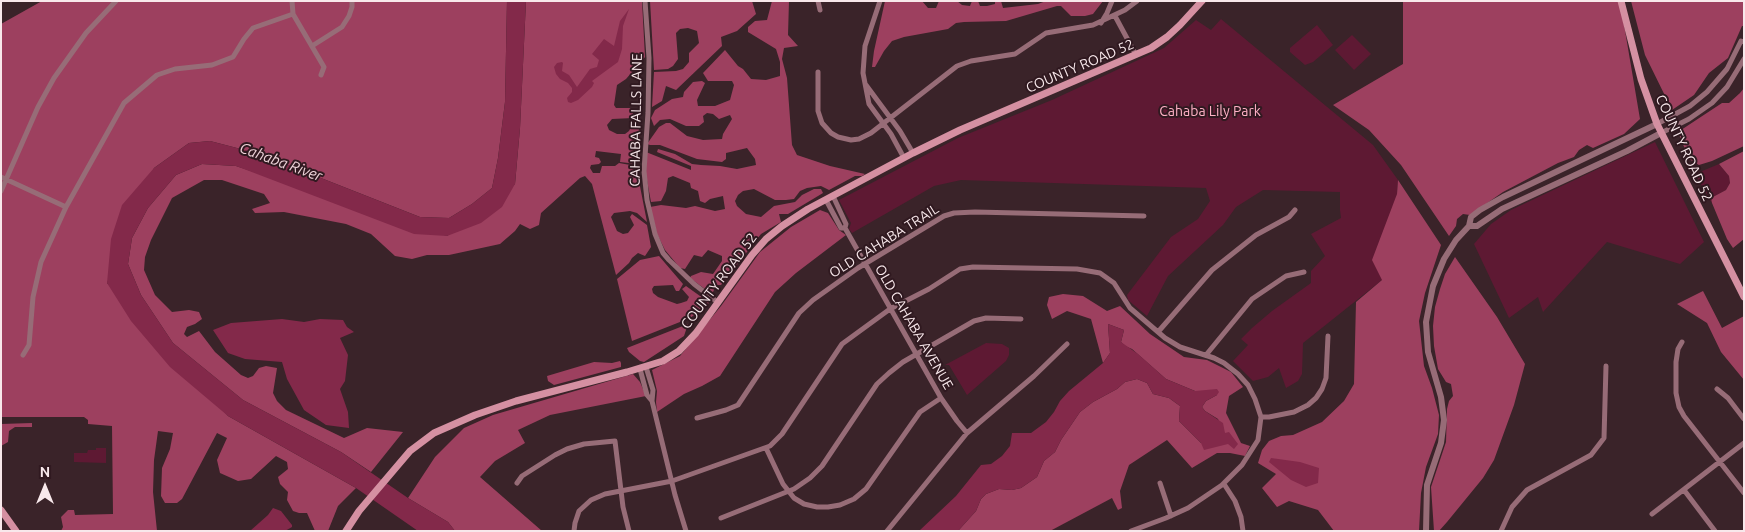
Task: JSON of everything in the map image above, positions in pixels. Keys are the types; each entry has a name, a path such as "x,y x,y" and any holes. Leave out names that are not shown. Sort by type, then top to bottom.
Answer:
{"main road":[{"name":"COUNTY ROAD 52","path":"346,531 359,511 410,451 434,433 475,414 543,393 643,368 679,351 696,333 752,255 766,239 782,226 833,196 960,130 1151,48 1167,37 1202,1"},
{"name":"COUNTY ROAD 52","path":"1621,1 1641,79 1657,124 1744,297"},
{"path":"1,510 16,531"}],"street":[{"path":"1,192 4,178 54,78 86,33 116,1"},
{"path":"292,1 292,14 324,67 321,75"},
{"path":"312,46 342,27 349,16 352,1"},
{"name":"CAHABA FALLS LANE","path":"645,1 649,58 644,171 653,226 659,244 669,260 694,284 716,301 719,301"},
{"path":"818,1 820,10"},
{"path":"880,1 863,53 863,66 869,104 891,134 904,158"},
{"path":"1100,23 1107,14 1112,1"},
{"path":"818,72 819,115 822,123 830,133 842,139 855,140 867,135 957,66 971,61 1015,54 1041,36 1052,31 1087,27 1100,23 1115,16 1136,2"},
{"path":"23,355 29,345 33,297 41,262 66,207 124,103 157,75 175,69 224,62 233,57 244,39 254,28 292,14"},
{"path":"1115,16 1136,55"},
{"path":"1426,531 1427,486 1441,443 1444,420 1441,397 1428,352 1426,329 1428,305 1442,264 1456,240 1469,226 1471,217 1503,197 1657,124 1690,106 1713,86 1727,69 1742,42"},
{"path":"1469,226 1477,226 1502,209 1592,167 1697,114 1720,94 1733,78 1744,59"},
{"path":"866,84 914,153"},
{"path":"1713,86 1720,94"},
{"path":"1586,156 1592,167"},
{"path":"4,178 66,207"},
{"name":"OLD CAHABA AVENUE","path":"833,196 846,224 845,228 890,309 941,398 967,432"},
{"name":"OLD CAHABA AVENUE","path":"826,200 841,228 845,228"},
{"path":"1158,332 1212,270 1248,241 1289,217 1295,210"},
{"name":"OLD CAHABA TRAIL","path":"698,418 726,410 738,404 799,313 813,300 865,264 944,216 954,212 975,212 1144,216"},
{"path":"574,531 574,523 579,511 591,500 621,491 672,480 766,448 775,442 842,344 890,309 966,268 1087,270 1100,273 1114,283 1130,308 1158,332 1180,347 1224,363 1243,379 1255,399 1261,417 1258,440 1242,464 1224,484 1194,504 1171,516 1131,531"},
{"path":"1206,355 1252,299 1286,276 1304,272"},
{"path":"721,518 788,492 801,485 822,466 868,395 881,379 916,354 974,321 986,318 1021,319"},
{"path":"1261,417 1294,412 1308,405 1316,398 1326,378 1328,336"},
{"path":"1682,342 1678,349 1677,357 1676,393 1679,407 1744,493"},
{"path":"887,531 967,432 1034,376 1067,344"},
{"path":"1501,531 1512,507 1527,490 1591,454 1604,438 1606,366"},
{"path":"643,368 647,395 652,402 686,531"},
{"path":"1716,389 1724,394 1744,419"},
{"path":"766,448 788,492 797,500 816,507 828,507 854,499 872,483 920,412 941,398"},
{"path":"517,483 522,476 555,454 584,444 615,441 621,491 629,531"},
{"path":"1652,514 1744,443"},
{"path":"1160,484 1171,516"},
{"path":"1224,484 1235,501 1241,517 1243,531"},
{"path":"1684,490 1715,531"}],"green space":[{"name":"Cahaba Lily Park","path":"1221,19 1373,145 1398,180 1382,280 1303,343 1302,374 1298,381 1286,388 1279,368 1268,377 1253,381 1233,361 1248,345 1241,339 1252,328 1311,283 1311,271 1325,256 1311,234 1341,218 1340,192 1263,190 1236,207 1223,225 1168,276 1147,316 1128,300 1127,295 1171,237 1198,219 1210,201 1206,188 961,180 934,186 852,233 849,229 851,223 839,200 958,138 1052,100 1164,48 1196,20 1211,30"},
{"path":"1317,25 1333,45 1313,62 1305,65 1290,52 1290,48"},
{"path":"1352,35 1371,54 1354,70 1335,50"},
{"path":"1655,142 1704,242 1680,264 1607,242 1543,312 1538,297 1509,318 1474,244 1491,224 1511,210"},
{"path":"1719,164 1729,176 1730,183 1726,190 1711,198 1712,203 1695,174"},
{"path":"986,343 1002,344 1009,348 1009,355 1006,361 967,395 949,365 945,365"},
{"path":"96,448 106,448 106,463 74,462 74,453 87,453 88,450 96,450"}],"shaded area":[{"path":"42,1 507,1 505,102 498,158 492,188 472,204 449,218 420,217 260,154 210,141 189,143 154,168 107,283 228,416 356,488 338,506 328,531 315,531 307,513 293,511 287,500 288,492 280,484 278,477 288,469 287,462 276,456 251,479 238,481 220,473 217,460 227,438 217,433 182,499 177,503 165,503 161,496 162,468 170,449 173,433 158,431 154,460 153,492 157,531 61,531 63,527 61,517 68,510 74,510 75,515 113,514 112,426 88,424 88,420 84,417 1,417 1,24"},
{"path":"507,1 526,1 520,128 515,184 502,207 481,223 447,236 414,234 236,166 202,164 176,175 148,208 132,238 128,264 141,295 173,343 243,400 341,452 408,498 448,522 455,531 418,531 356,488 228,416 170,367 131,321 107,283 111,239 122,205 154,168 189,143 210,141 260,154 420,217 449,218 472,204 492,188 505,102"},
{"path":"526,1 642,1 645,57 626,79 617,85 614,105 616,108 630,108 633,118 612,119 607,125 609,130 617,134 625,134 635,124 640,131 637,164 620,162 621,154 596,151 595,157 599,158 601,162 591,165 590,168 593,173 600,173 602,166 615,166 619,163 636,166 647,222 637,213 630,211 614,213 611,217 617,231 623,234 628,233 634,225 630,217 632,214 647,225 651,247 645,256 638,253 616,275 592,184 585,176 580,178 541,213 539,225 530,229 520,224 500,244 449,255 427,255 412,259 395,256 371,234 346,224 284,212 255,213 252,209 270,203 264,194 222,180 204,180 172,198 151,240 145,257 144,270 155,295 172,312 189,310 199,312 202,319 187,327 184,334 187,337 199,331 215,352 241,375 248,378 253,376 259,368 266,366 277,368 273,393 277,401 286,410 344,438 367,428 403,432 371,472 341,452 243,400 173,343 141,295 128,264 132,238 148,208 176,175 202,164 236,166 447,236 515,184 520,128"},
{"path":"650,1 752,1 756,14 737,31 721,37 722,46 676,90 666,86 662,101 652,107 654,72 683,69 689,62 689,53 699,43 697,31 688,28 680,29 676,33 678,59 668,69 654,70"},
{"path":"772,1 789,1 788,35 798,46 784,48 782,59 787,78 792,145 797,155 830,166 865,174 855,176 829,190 821,186 807,188 800,191 794,199 775,200 754,189 743,191 735,201 737,206 746,214 761,217 774,206 795,202 802,195 814,189 821,189 823,193 788,214 779,214 781,222 761,234 721,285 717,285 713,280 714,290 709,292 690,278 701,272 713,274 722,261 722,256 708,250 702,257 694,255 685,269 680,268 665,250 657,234 650,207 661,205 686,208 695,206 715,211 725,209 723,196 710,199 705,203 700,201 698,191 691,188 690,183 673,176 668,178 666,191 661,201 651,202 646,175 646,152 691,170 691,166 657,152 658,149 675,154 692,164 737,169 756,165 755,159 747,148 726,153 726,159 722,162 697,159 660,145 647,144 659,127 666,123 670,123 687,136 703,140 722,139 732,119 730,115 719,119 713,114 707,113 703,116 704,122 699,126 686,126 670,119 660,120 654,126 651,118 655,110 672,99 683,97 684,92 693,82 702,81 705,83 697,100 698,106 715,106 730,100 734,85 732,81 708,81 703,73 725,50 751,79 766,80 780,76 780,62 776,49 748,32 748,27 755,21 767,20"},
{"path":"885,1 922,1 928,8 936,8 939,1 957,1 962,5 970,6 972,1 978,1 980,6 987,6 995,4 995,1 1001,1 1003,8 1038,4 1046,1 1103,1 1093,14 1085,16 1071,16 1061,6 1057,6 1006,21 956,23 948,29 904,37 892,41 875,67 872,67"},
{"path":"1403,1 1620,1 1640,119 1624,134 1593,148 1587,145 1579,150 1574,157 1558,163 1503,192 1470,215 1463,214 1457,219 1456,226 1449,236 1401,165 1369,130 1333,105 1403,64"},
{"path":"1631,1 1744,1 1744,26 1742,26 1728,58 1709,73 1694,95 1672,110 1645,55"},
{"path":"629,9 623,26 622,49 618,62 592,81 594,83 592,87 578,100 571,103 568,102 567,98 572,92 572,88 568,83 560,79 554,67 557,63 562,62 562,71 569,75 577,87 590,69 597,67 599,60 592,54 604,39 614,46 620,21"},
{"path":"1744,88 1744,146 1699,165 1689,159 1678,132 1722,103 1729,103"},
{"path":"1744,151 1744,239 1733,248 1727,239 1711,198 1726,190 1730,183 1729,176 1719,164"},
{"path":"1398,180 1441,245 1425,293 1419,321 1424,366 1439,415 1438,434 1426,467 1421,493 1419,531 1334,531 1318,510 1289,501 1277,507 1262,488 1276,474 1258,463 1262,450 1269,441 1281,436 1293,435 1322,422 1344,401 1354,384 1356,302 1382,280 1372,260 1397,194"},
{"path":"820,210 828,213 839,230 846,235 796,273 775,292 720,376 684,394 657,412 657,391 652,370 680,356 721,306 760,252 791,227"},
{"path":"659,256 683,284 679,291 676,291 673,285 654,286 652,289 653,293 658,297 677,304 687,301 689,297 682,289 686,286 700,296 706,296 709,300 708,305 690,318 632,341 617,279 640,260"},
{"path":"1455,257 1497,317 1525,364 1514,405 1494,460 1483,478 1447,522 1439,531 1434,531 1431,487 1446,442 1447,409 1449,401 1453,396 1451,384 1446,382 1438,369 1433,326 1435,307 1440,289 1445,274"},
{"path":"1703,291 1722,328 1744,316 1744,380 1721,352 1707,323 1677,304"},
{"path":"1063,294 1083,296 1107,311 1120,306 1150,334 1184,357 1207,360 1231,372 1243,387 1229,396 1226,413 1241,443 1250,446 1245,456 1217,453 1192,468 1167,440 1129,465 1120,491 1122,508 1118,510 1112,498 1050,531 958,531 976,511 981,499 986,494 999,489 1012,490 1021,488 1037,477 1044,461 1055,452 1080,412 1125,382 1137,379 1147,383 1153,394 1169,398 1180,406 1179,421 1201,443 1228,444 1218,419 1202,407 1206,401 1217,395 1195,391 1166,379 1132,349 1121,342 1124,330 1108,324 1110,353 1103,363 1091,319 1067,311 1052,319 1047,305 1049,297"},
{"path":"282,319 304,322 320,319 343,320 347,327 354,332 340,338 348,355 345,381 340,389 348,412 349,428 326,425 304,410 287,379 282,362 245,359 228,353 213,330 231,323"},
{"path":"688,324 684,336 644,362 629,352 627,348"},
{"path":"1108,324 1124,330 1121,342 1138,354 1166,379 1195,391 1217,389 1219,392 1217,395 1206,401 1202,407 1223,423 1225,433 1229,432 1238,444 1234,449 1228,444 1204,450 1201,443 1179,421 1180,406 1169,398 1153,394 1147,383 1137,379 1125,382 1080,412 1055,452 1044,461 1037,477 1021,488 1012,490 999,489 986,494 981,499 976,511 958,531 919,531 956,496 981,465 991,464 1002,456 1010,446 1012,433 1031,433 1046,422 1069,391 1103,363 1110,353"},
{"path":"620,361 621,367 554,385 548,381 547,376 594,362 612,363"},
{"path":"633,374 640,382 646,396 550,415 518,430 525,443 495,461 480,477 542,531 455,531 448,522 408,498 435,457 464,428 493,415"},
{"path":"32,423 32,427 15,427 9,431 8,442 1,446 1,424"},
{"path":"1271,458 1300,462 1319,468 1318,483 1306,487 1291,480 1269,462"},
{"path":"273,508 281,511 292,527 285,531 250,531 268,515"}],"water label":[{"name":"Cahaba River","path":"281,162"}]}
